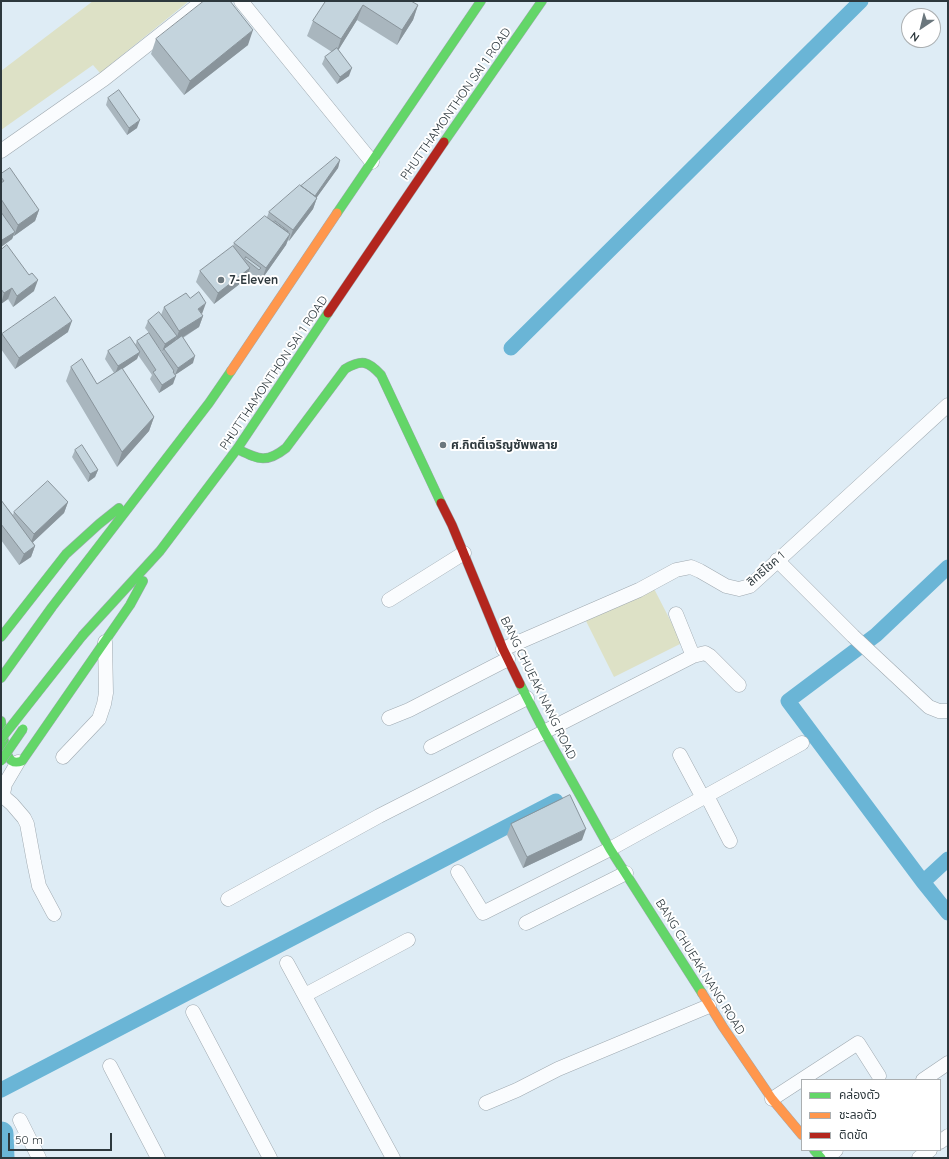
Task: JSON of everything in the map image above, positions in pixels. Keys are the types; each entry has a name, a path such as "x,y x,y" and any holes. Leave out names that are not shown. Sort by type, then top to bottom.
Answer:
{"main road":[{"path":"1,678 52,607 209,403 481,1"},
{"name":"PHUTTHAMONTHON SAI 1 ROAD","path":"1,739 83,635 160,551 237,449 398,209 542,1"},
{"name":"BANG CHUEAK NANG ROAD","path":"237,449 251,456 268,460 278,455 286,448 345,369 354,363 364,362 372,365 381,375 452,525 506,654 544,731 610,849 723,1027 772,1099 801,1135"},
{"path":"1,637 66,554 98,524 144,488"},
{"path":"1,721 8,757 13,762 22,761 130,605 160,551"},
{"path":"1,762 21,733 52,676"}],"street":[{"path":"1,151 104,79 203,1"},
{"path":"241,1 372,162"},
{"name":"สิทธิโชค 1","path":"389,718 409,710 506,654 639,590 676,570 691,567 726,586 739,589 750,586 948,405"},
{"path":"389,600 464,553"},
{"path":"777,560 853,636 929,708 939,711 948,711"},
{"path":"676,614 693,656"},
{"path":"63,757 99,719 106,692 105,642"},
{"path":"228,899 379,816 693,656 705,653 710,656 739,685"},
{"path":"432,747 527,698"},
{"path":"458,872 483,913 610,849 802,743"},
{"path":"680,755 730,841"},
{"path":"18,762 5,784 3,794 28,824 39,886 54,914"},
{"path":"526,923 626,873"},
{"path":"305,995 408,940"},
{"path":"287,964 393,1158"},
{"path":"486,1103 558,1070 710,1006"},
{"path":"193,1012 270,1158"},
{"path":"803,1079 858,1043 879,1076"},
{"path":"924,1079 948,1063"},
{"path":"110,1066 158,1158"},
{"path":"772,1099 801,1080"},
{"path":"20,1120 39,1158"},
{"path":"826,1158 835,1151"},
{"path":"919,1158 929,1151"}],"green space":[{"path":"93,1 189,1 100,73 93,65 1,130 1,71"},
{"path":"650,581 682,643 614,677 583,615"}],"building":[{"path":"204,1 230,1 253,30 190,81 156,39"},
{"path":"326,1 411,1 418,5 402,30 363,5 341,39 313,21"},
{"path":"337,48 352,68 340,77 325,57"},
{"path":"119,90 140,120 129,128 108,98"},
{"path":"336,157 340,160 315,196 301,186"},
{"path":"10,168 39,210 18,225 1,199 1,183 4,181 1,174"},
{"path":"300,185 317,198 293,230 269,212"},
{"path":"1,212 15,232 2,240 1,238"},
{"path":"265,216 290,234 266,268 234,243"},
{"path":"275,221 288,231 288,232 274,222"},
{"path":"7,245 29,275 32,273 38,280 17,296 12,288 4,293 1,289 1,250"},
{"path":"233,246 250,268 218,293 200,271"},
{"path":"246,257 261,268 259,270 245,259"},
{"path":"199,292 206,303 198,309 203,316 179,331 164,307 186,293 190,298"},
{"path":"55,297 72,321 19,358 2,334"},
{"path":"159,312 177,336 165,344 148,321"},
{"path":"149,333 176,376 162,385 153,372 156,370 137,341"},
{"path":"182,336 195,356 178,368 164,349"},
{"path":"130,337 140,352 118,366 108,351"},
{"path":"82,359 97,384 122,368 154,417 122,452 71,367"},
{"path":"82,445 98,470 90,474 75,450"},
{"path":"48,481 68,502 34,534 14,512"},
{"path":"1,500 35,546 24,554 1,524"},
{"path":"570,795 586,829 527,857 511,824"}],"waterway":[{"path":"511,348 861,1"},
{"path":"948,567 876,635 788,701 923,882 948,913"},
{"path":"1,1090 556,801"},
{"path":"923,882 948,859"},
{"path":"1,1134 2,1158"}],"traffic: fast":[{"path":"337,213 481,1"},
{"path":"444,142 542,1"},
{"path":"83,635 160,551 237,449 328,313"},
{"path":"237,449 262,458 267,458 279,453 286,448 345,369 360,363 368,364 381,375 441,503"},
{"path":"1,678 52,607 209,403 231,371"},
{"path":"1,637 66,554 119,508"},
{"path":"1,721 7,754 14,762 22,761 130,605 143,581"},
{"path":"1,739 83,635"},
{"path":"520,684 544,731 610,849 702,993"},
{"path":"1,761 23,729"},
{"path":"815,1151 821,1158"}],"traffic: slow":[{"path":"231,371 337,213"},
{"path":"702,993 723,1027 772,1099 801,1134"}],"traffic: jam":[{"path":"328,313 444,142"},
{"path":"441,503 452,525 503,649 520,684"}],"place":[{"name":"7-Eleven","path":"221,280"},
{"name":"ศ.กิตติ์เจริญซัพพลาย","path":"443,445"}]}
